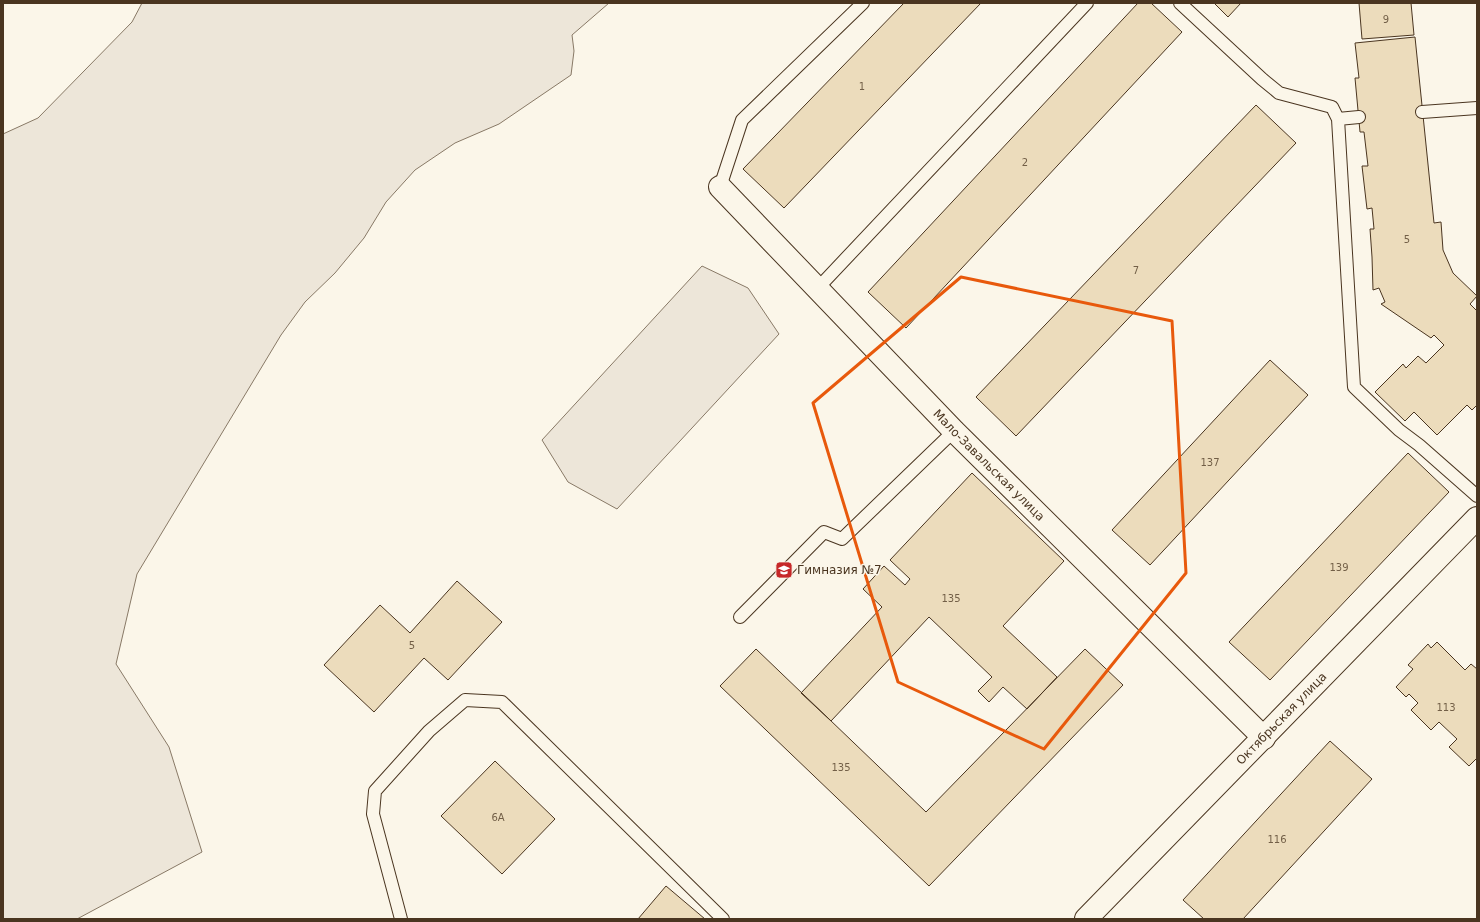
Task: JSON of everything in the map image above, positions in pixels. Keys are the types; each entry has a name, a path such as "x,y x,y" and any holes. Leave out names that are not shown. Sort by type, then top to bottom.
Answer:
{"street":[{"name":"Мало-Завальская улица","path":"720,186 954,431 1264,738"},
{"name":"Октябрьская улица","path":"1086,919 1477,518"}],"lane":[{"path":"720,186 742,120 863,3"},
{"path":"818,288 1086,3"},
{"path":"1180,3 1279,93 1332,107 1338,119 1354,387 1399,430 1419,445 1477,496"},
{"path":"1422,112 1477,108"},
{"path":"1338,119 1359,117"},
{"path":"740,617 824,532 842,539 954,431"},
{"path":"401,919 373,814 375,791 429,731 465,700 502,702 723,919"}],"highlighted area":[{"path":"961,277 1172,321 1186,573 1044,749 898,682 813,403"}],"shaded area":[{"path":"142,3 609,3 572,35 574,51 571,75 499,124 455,143 415,170 386,202 364,238 335,273 305,302 281,335 137,574 116,664 169,747 202,852 77,919 3,919 3,134 38,118 132,22"},
{"path":"702,266 748,288 779,334 617,509 568,482 542,440"}],"building":[{"path":"904,3 981,3 784,208 743,169"},
{"path":"1138,3 1151,3 1182,32 906,328 868,292"},
{"path":"1214,3 1241,3 1228,17"},
{"path":"1359,3 1411,3 1414,35 1362,39"},
{"path":"1415,37 1434,223 1441,222 1443,250 1453,273 1477,296 1470,304 1477,311 1477,405 1472,410 1467,405 1437,435 1414,412 1405,421 1375,392 1403,364 1406,368 1418,356 1426,363 1444,345 1434,335 1431,338 1381,304 1385,302 1379,288 1373,290 1370,229 1374,229 1372,208 1367,209 1362,166 1368,166 1364,132 1360,132 1355,78 1359,78 1355,43"},
{"path":"1256,105 1296,143 1016,436 976,397"},
{"path":"1270,360 1308,395 1150,565 1112,530"},
{"path":"1408,453 1449,492 1270,680 1229,642"},
{"path":"972,473 1064,561 1003,626 1057,677 1027,709 1003,687 989,702 978,691 992,677 929,617 831,721 801,693 882,607 863,589 884,566 905,585 910,579 890,560"},
{"path":"457,581 502,622 448,680 424,658 374,712 324,665 380,605 410,633"},
{"path":"1437,642 1465,670 1471,664 1477,669 1477,758 1469,766 1449,747 1457,739 1439,722 1431,730 1411,710 1418,703 1409,694 1406,697 1396,687 1413,669 1408,665 1428,644 1431,648"},
{"path":"756,649 926,812 1085,649 1123,685 929,886 720,686"},
{"path":"1330,741 1372,779 1243,919 1204,919 1183,900"},
{"path":"495,761 555,819 502,874 441,816"},
{"path":"666,886 705,919 638,919"}],"place":[{"name":"Гимназия №7","path":"784,570"}]}
